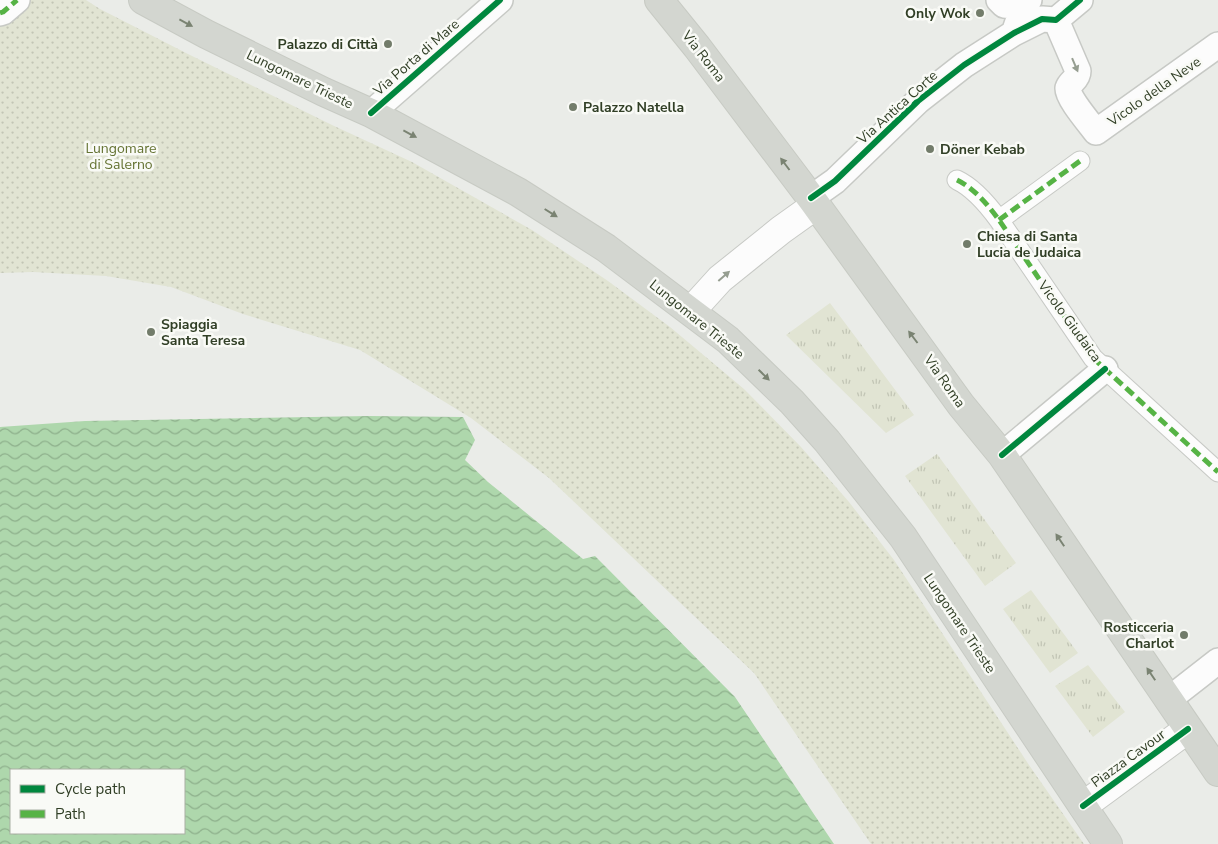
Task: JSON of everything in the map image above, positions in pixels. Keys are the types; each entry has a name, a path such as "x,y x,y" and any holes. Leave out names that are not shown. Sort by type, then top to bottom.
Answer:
{"main road":[{"name":"Lungomare Trieste","path":"143,0 206,34 371,113 526,197 606,248 728,340 792,402 827,442 903,537 1108,844"},
{"name":"Via Roma","path":"659,0 697,47 813,202 961,405 1002,455 1218,772"}],"street":[{"path":"0,13 17,0"},
{"name":"Via Porta di Mare","path":"371,113 500,0"},
{"path":"999,0 1004,5 1026,4 1014,33"},
{"path":"1056,20 1080,0"},
{"name":"Via Antica Corte","path":"813,202 918,101 964,65 1014,33 1042,19 1056,20"},
{"name":"Vicolo della Neve","path":"1056,20 1078,71 1077,77 1069,86 1068,91 1096,132 1218,45"},
{"path":"999,220 1080,161"},
{"name":"Vicolo Giudaica","path":"957,180 963,183 988,206 999,220 1093,358 1218,472"},
{"path":"691,311 720,279 813,202"},
{"path":"1002,455 1105,369"},
{"path":"1168,700 1218,661"},
{"name":"Piazza Cavour","path":"1083,806 1188,729"}],"green space":[{"name":"Lungomare di Salerno","path":"0,0 86,0 186,53 412,162 532,230 608,281 670,327 744,389 801,447 849,502 894,560 1029,765 1084,844 871,844 754,673 549,478 471,418 360,350 243,314 171,287 106,276 33,272 0,273"},
{"path":"830,303 914,415 886,433 786,335"},
{"path":"937,454 1016,563 985,586 905,476"},
{"path":"1031,590 1078,653 1050,673 1003,609"},
{"path":"1088,665 1125,712 1093,737 1055,686"}],"water":[{"path":"369,416 463,417 475,440 465,460 488,482 583,559 595,556 735,697 834,844 0,844 0,427 85,421"}],"marked path":[{"path":"0,13 17,0"},
{"path":"999,220 1080,161"},
{"path":"957,180 975,192 995,214 1093,358 1218,472"}],"cycle path":[{"path":"371,113 500,0"},
{"path":"811,198 835,181 918,101 964,65 1014,33 1042,19 1056,20 1080,0"},
{"path":"1002,455 1105,369"},
{"path":"1083,806 1188,729"}],"place":[{"name":"Only Wok","path":"980,13"},
{"name":"Palazzo di Città","path":"388,44"},
{"name":"Palazzo Natella","path":"573,107"},
{"name":"Döner Kebab","path":"930,149"},
{"name":"Chiesa di Santa Lucia de Judaica","path":"967,244"},
{"name":"Spiaggia Santa Teresa","path":"151,332"},
{"name":"Rosticceria Charlot","path":"1184,635"}]}
